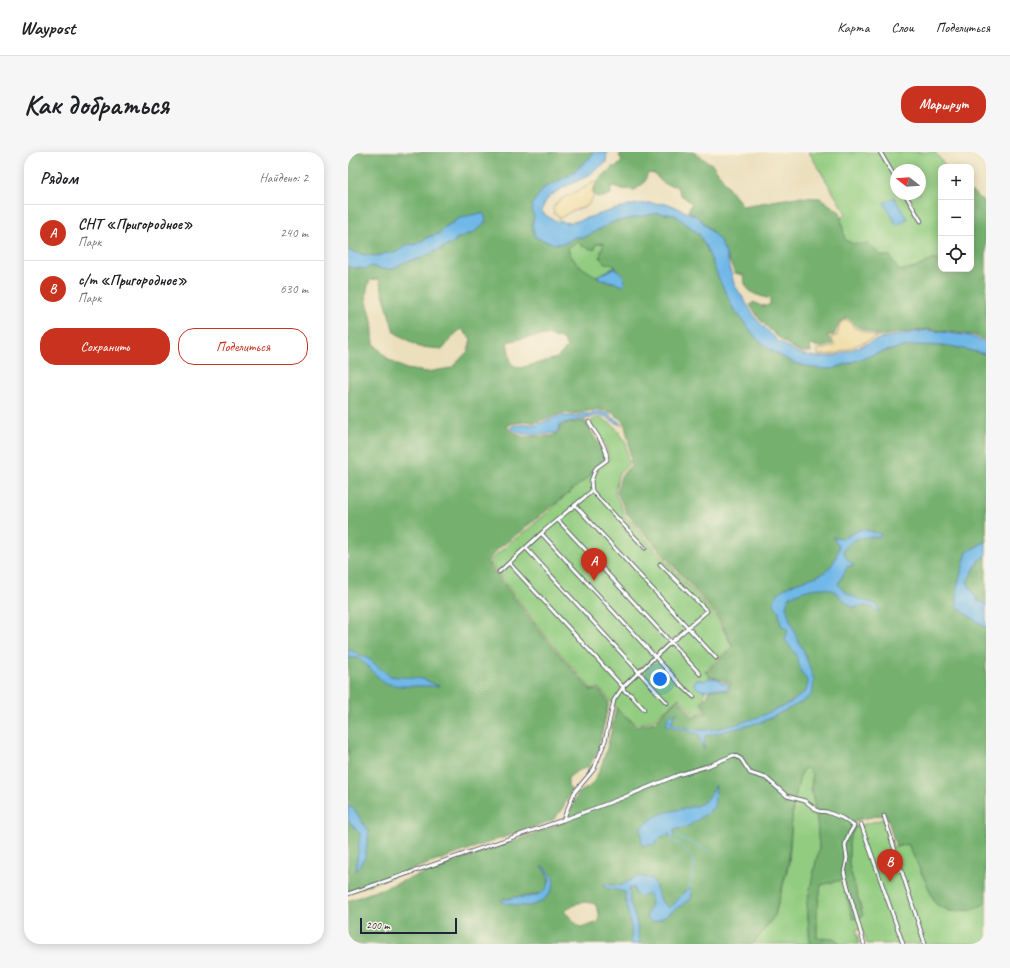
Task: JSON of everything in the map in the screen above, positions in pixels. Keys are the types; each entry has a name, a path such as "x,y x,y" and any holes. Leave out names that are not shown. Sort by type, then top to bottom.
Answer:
{"street":[{"path":"880,152 890,169"},
{"path":"909,200 921,221"},
{"path":"589,422 595,434 603,443 608,460 596,468 590,481 592,491 645,548"},
{"path":"499,572 592,491"},
{"path":"575,505 716,658"},
{"path":"558,520 700,674"},
{"path":"542,534 655,657 694,697"},
{"path":"526,548 667,703"},
{"path":"509,563 623,686 624,691 630,694 644,709"},
{"path":"563,820 574,793 594,769 605,741 614,700 623,686 687,627 707,611 660,564"},
{"path":"348,894 563,820 678,775 708,766 734,755 741,759 750,773 766,778 787,796 805,801 818,811 827,812 842,818 854,826 845,845 847,858 844,873 864,944"},
{"path":"884,816 925,944"},
{"path":"862,824 903,944"}],"green space":[{"path":"352,152 594,152 593,155 570,175 544,188 532,225 565,243 575,237 585,237 613,222 658,213 675,215 699,234 733,308 758,340 775,353 832,369 881,352 913,345 950,346 986,354 986,541 967,552 957,607 986,627 986,903 972,910 950,911 936,904 908,844 896,847 887,816 881,815 853,821 855,827 849,840 849,865 863,916 853,919 842,880 821,885 817,913 817,938 836,939 840,944 810,944 807,903 819,848 817,820 812,789 812,774 805,767 800,776 793,806 788,864 775,915 753,944 348,944 348,901 563,823 568,816 576,797 580,792 588,788 596,778 604,759 616,708 637,727 654,722 678,699 694,717 708,712 702,702 708,696 708,692 714,689 729,691 730,682 711,677 706,672 733,647 718,616 627,514 617,492 621,476 631,465 629,442 624,421 611,412 598,409 573,414 563,413 534,423 529,421 510,424 507,428 522,437 552,436 558,433 560,427 564,424 585,421 603,451 605,460 596,466 590,476 498,549 487,562 543,635 591,691 599,690 609,702 598,750 589,767 577,771 568,778 568,786 572,790 562,809 553,820 348,892 348,267 366,269 372,266 382,269 393,269 402,263 419,259 443,249 445,246 453,243 457,238 474,232 476,229 458,219 445,227 439,234 430,236 416,245 406,245 400,251 395,253 372,256 348,250 348,158 352,157","holes":["578,241 582,246 594,250 596,244 604,243 600,257 606,263 616,267 596,276 575,261 569,253 568,248","615,268 621,273 614,282 608,282 598,278 598,276","379,279 394,332 419,347 443,349 461,329 471,339 468,351 451,368 427,372 406,369 389,360 374,344 371,315 366,297 370,280","545,335 563,339 567,347 557,358 520,368 511,364 507,342","542,867 552,875 547,897 501,902 503,899 530,896 544,892 548,888 549,883","587,902 595,904 599,913 599,922 581,928 564,911 578,903"]},
{"path":"693,152 713,165 743,206 797,197 820,198 840,212 845,240 854,244 869,244 882,256 890,256 899,271 915,268 934,259 938,261 938,272 974,272 974,193 986,203 986,340 973,335 928,329 879,336 856,326 847,317 839,323 834,335 827,335 833,344 823,347 810,345 811,352 800,352 781,340 761,321 750,305 754,302 761,306 770,305 770,299 755,294 748,289 743,275 735,273 722,246 711,230 696,216 688,211 692,203 681,195 676,186 664,183 659,180 655,174 648,173 644,183 635,190 622,189 613,186 610,188 611,194 604,197 594,195 593,191 598,181 612,167 616,167 622,161 619,155 621,153"},
{"path":"809,152 935,152 944,164 938,164 938,260 888,280 830,227 846,214"},
{"path":"578,241 595,249 596,244 605,243 600,258 616,267 596,277 587,271 575,261 568,248"},
{"path":"600,417 614,426 626,442 628,465 618,475 615,493 625,516 716,616 732,646 705,671 710,677 704,694 705,697 701,703 706,711 695,715 679,698 653,720 638,725 621,713 599,688 592,690 545,635 489,562 507,545 539,520 581,481 609,460 605,443 590,423 591,421"},
{"path":"986,556 986,604 978,601 967,582 979,560"},
{"path":"805,767 812,774 811,789 817,820 819,848 807,903 810,944 753,944 775,915 789,864 793,806 800,776"},
{"path":"883,819 891,845 896,847 908,844 936,904 950,911 972,910 986,903 986,944 867,944 862,929 856,930 859,944 840,944 836,939 817,938 817,913 821,885 842,879 853,919 863,916 849,865 849,840 855,827"}],"sand":[{"path":"594,181 596,184 592,191 594,196 587,206 570,212 559,219 559,216 554,214 553,208 557,202"},
{"path":"847,319 855,328 877,337 835,354 818,355 818,349 835,346 831,337 837,336 840,323"}],"water":[{"path":"594,152 607,152 606,162 593,172 553,194 544,205 542,211 545,215 556,221 570,223 630,205 648,203 668,204 698,217 720,241 726,254 734,284 757,320 779,342 800,354 817,357 835,356 882,338 927,330 970,336 986,342 986,354 950,346 913,345 881,352 832,369 814,368 794,363 775,353 758,340 733,308 699,234 675,215 658,213 613,222 585,237 575,237 565,243 554,244 535,237 532,225 534,217 531,205 544,188 570,175 593,155"},
{"path":"890,199 896,200 907,219 897,225 884,203"},
{"path":"483,213 486,221 485,223 472,234 467,234 463,237 457,238 453,243 419,259 402,263 393,269 382,269 372,266 366,269 348,267 348,250 372,256 386,253 390,254 409,244 416,245 417,242 439,234 445,227 458,219"},
{"path":"615,268 623,275 625,284 622,286 615,282 603,280 597,276"},
{"path":"598,411 610,414 611,417 622,424 618,424 600,415 563,423 560,425 556,433 535,435 522,434 510,428 512,426 528,424 536,425 559,416 591,414"},
{"path":"861,529 881,534 880,537 859,538 847,546 843,551 847,559 854,566 848,566 838,584 842,589 856,598 877,605 880,612 868,606 853,607 846,603 834,591 823,588 811,589 789,597 786,606 790,620 798,641 803,649 814,680 812,695 802,702 762,722 705,736 704,750 698,734 666,725 669,716 677,713 670,722 686,728 701,730 727,727 779,708 791,702 806,691 808,682 802,673 795,653 785,640 788,630 781,625 779,611 774,604 774,599 785,588 825,572 831,566 839,547 833,537 844,538"},
{"path":"986,541 986,556 979,560 967,582 978,601 986,604 986,627 957,607 957,587 967,552"},
{"path":"350,650 369,659 390,676 423,679 439,686 400,686 384,683 359,658 348,658 348,651"},
{"path":"708,678 718,679 723,683 728,683 728,689 708,691 699,689 693,684 697,679 705,681"},
{"path":"716,785 713,808 686,827 682,829 674,829 674,834 670,839 669,833 660,838 654,845 642,845 641,827 661,814 701,804 708,798"},
{"path":"348,806 354,809 369,832 365,857 356,871 360,834 348,820"},
{"path":"541,866 549,871 554,884 550,893 542,901 529,906 501,902 503,899 534,896 542,892 548,885 550,879"},
{"path":"638,876 653,880 661,901 669,908 689,888 692,893 691,899 662,918 653,922 646,918 651,904 651,897 647,894 641,897 635,894 634,887 629,889 630,903 636,920 640,942 638,944 630,944 631,924 625,899 625,892 606,888 603,884 620,886"}],"waterway":[{"path":"689,888 694,869 692,858 686,850 670,839 674,834 710,852"}],"place":[{"name":"СНТ «Пригородное»","path":"594,581"},
{"name":"с/т «Пригородное»","path":"890,882"}]}
